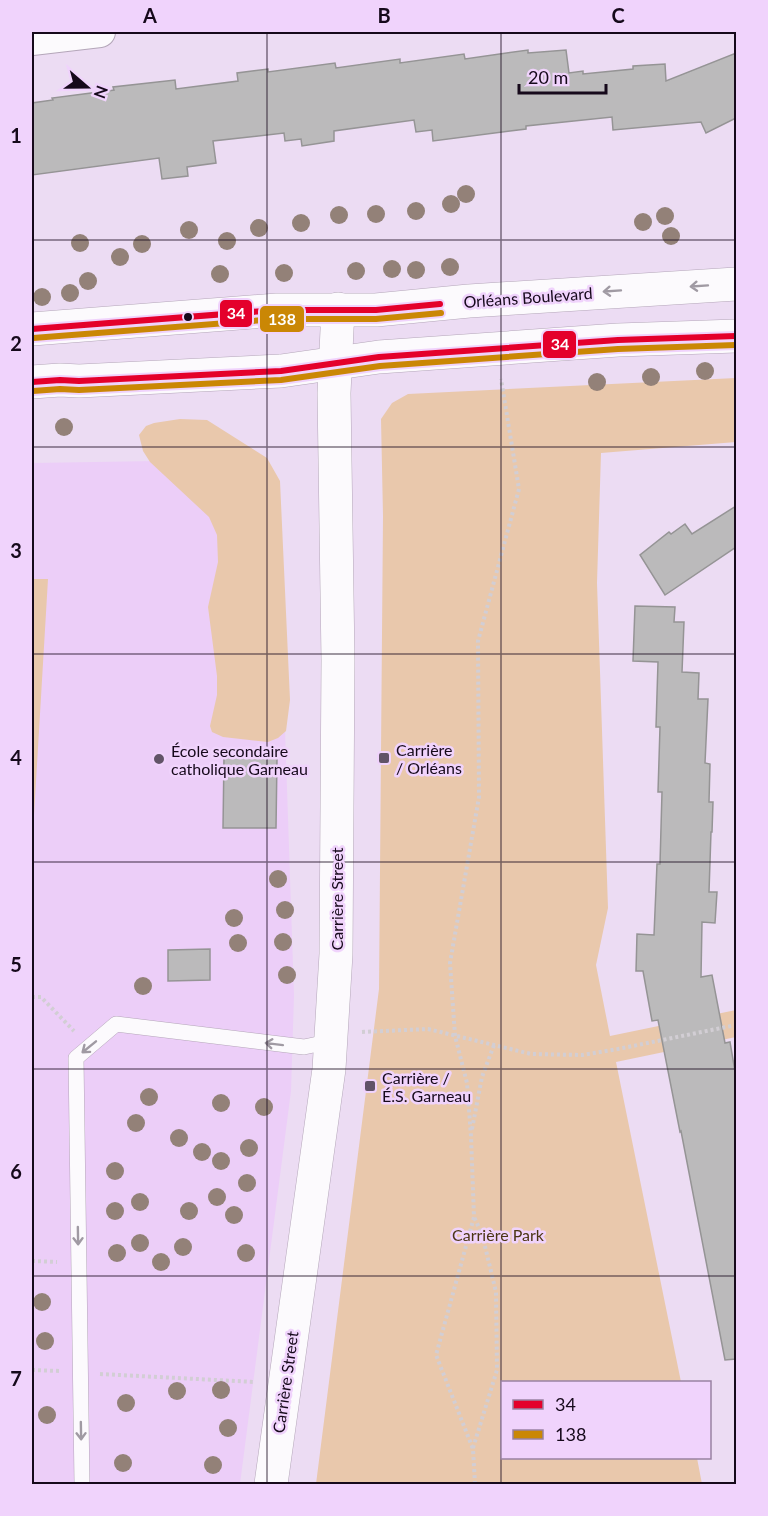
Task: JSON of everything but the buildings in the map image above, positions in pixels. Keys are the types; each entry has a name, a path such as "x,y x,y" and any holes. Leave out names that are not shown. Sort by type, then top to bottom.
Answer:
{"main road":[{"name":"Orléans Boulevard","path":"32,329 277,310 376,310 481,300 736,284"},
{"name":"Carrière Street","path":"271,1485 332,1037 336,954 338,660 335,364 338,309"},
{"path":"32,382 281,371 379,357 618,340 736,336"}],"street":[{"path":"32,40 100,32"}],"lane":[{"path":"82,1485 76,1058 116,1024 304,1047 332,1037"}],"path":[{"path":"475,1485 472,1449 436,1355 474,1217 467,1083 455,1036 450,963 479,797 478,641 519,489 501,378"},
{"path":"32,998 41,998 90,1046"},
{"path":"332,1037 428,1029 531,1054 582,1055 736,1025"},
{"path":"471,1136 482,1077 494,1045"},
{"path":"472,1449 497,1370 496,1292 482,1234 474,1217"},
{"path":"80,1372 285,1384"}],"shaded area":[{"name":"École secondaire catholique Garneau","path":"219,460 278,523 294,995 291,1091 240,1484 32,1484 32,463"}],"green space":[{"name":"Carrière Park","path":"736,378 736,442 601,453 597,583 608,908 596,965 610,1036 736,1010 736,1037 616,1062 681,1381 501,1381 501,1459 697,1459 702,1484 316,1484 379,989 383,516 381,419 392,403 408,394"},
{"path":"180,419 207,420 267,458 280,481 290,700 286,731 278,738 268,742 223,737 212,732 210,726 217,695 217,676 208,607 218,562 217,535 209,517 150,462 143,451 139,435 146,426"},
{"path":"32,579 48,579 32,849"}],"transit line":[{"name":"34","path":"32,329 277,310 376,310 440,304"},
{"name":"138","path":"33,338 277,319 376,319 441,313"},
{"name":"34","path":"32,382 281,371 379,357 618,340 736,336"},
{"name":"138","path":"33,391 281,380 380,366 618,349 736,345"}],"place":[{"name":"Carrière / Orléans","path":"384,758"},
{"name":"École secondaire catholique Garneau","path":"159,759"},
{"name":"Carrière / É.S. Garneau","path":"370,1086"}]}
